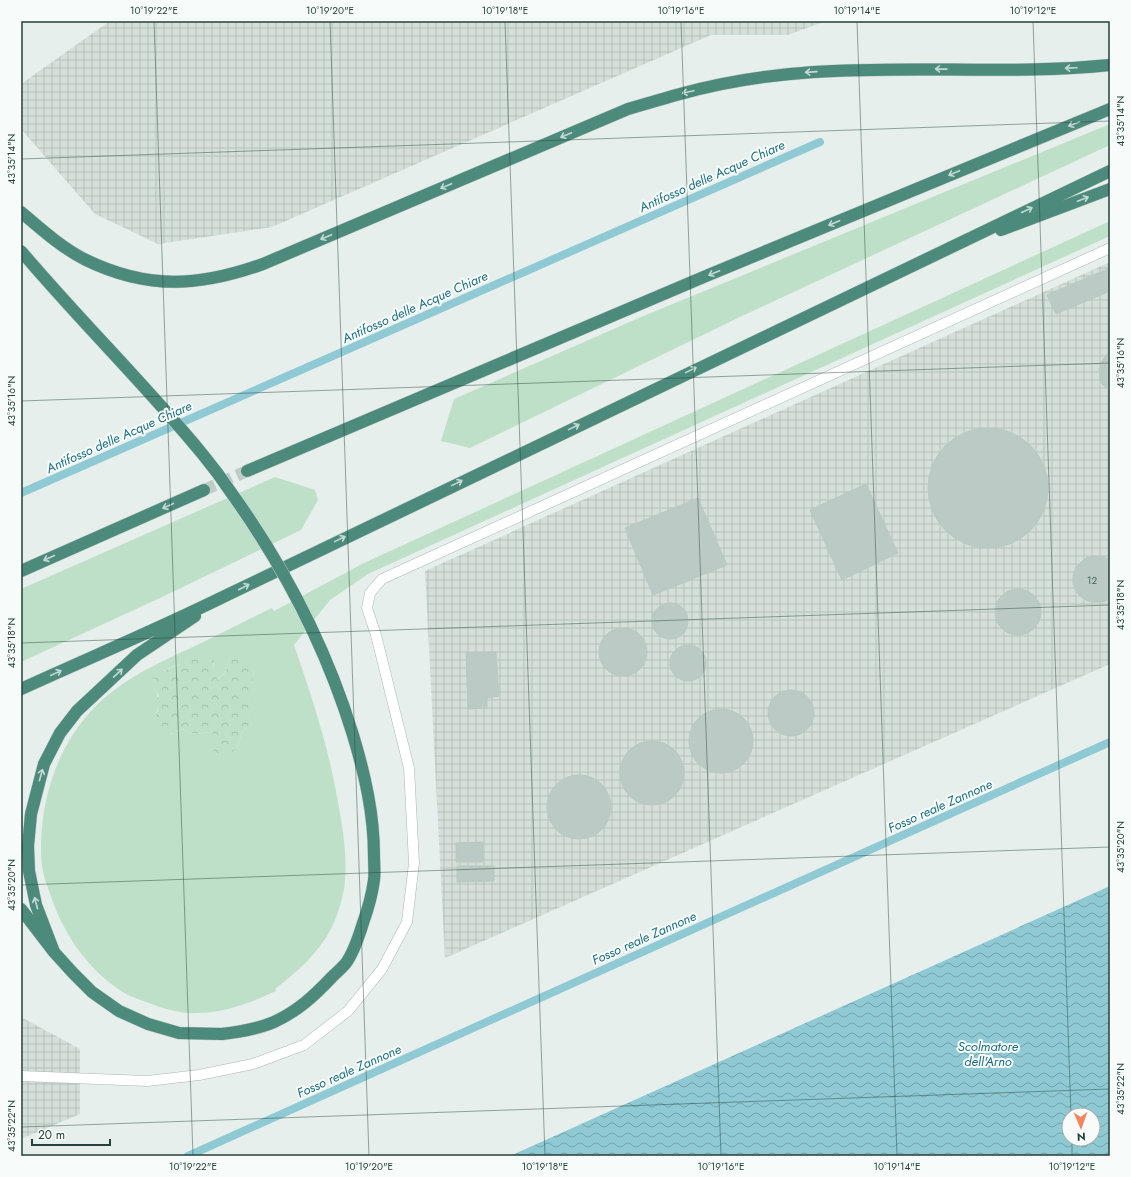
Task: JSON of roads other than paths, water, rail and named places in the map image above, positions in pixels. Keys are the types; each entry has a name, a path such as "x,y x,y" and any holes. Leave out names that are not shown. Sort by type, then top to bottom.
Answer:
{"highway":[{"path":"21,212 52,238 83,259 130,277 149,281 190,282 242,272 263,264 628,109 680,94 769,76 821,71 879,68 1029,70 1110,65"},
{"path":"248,471 706,276 1110,109"},
{"path":"21,689 224,596 1110,171"},
{"path":"916,263 1110,189"},
{"path":"21,251 205,456 250,519 286,576 312,626 327,662 344,708 366,782 373,829 374,878 369,906 359,935 346,963 322,988 299,1009 272,1023 245,1031 222,1034 179,1033 148,1024 119,1011 92,992 54,952 21,909"},
{"path":"21,571 204,490"},
{"path":"54,952 36,905 29,871 28,846 31,814 44,764 60,733 77,711 137,655 224,596"}],"lane":[{"path":"21,1076 147,1081 199,1075 253,1064 304,1045 348,1011 382,969 407,922 414,863 409,768 376,635 367,608 370,592 382,580 1110,248"}],"water":[{"name":"Scolmatore dell'Arno","path":"1110,886 1110,1156 510,1156"}],"waterway":[{"name":"Antifosso delle Acque Chiare","path":"21,493 820,142"},
{"name":"Fosso reale Zannone","path":"188,1156 1110,742"}],"tunnel":[{"path":"204,490 247,471"}]}
